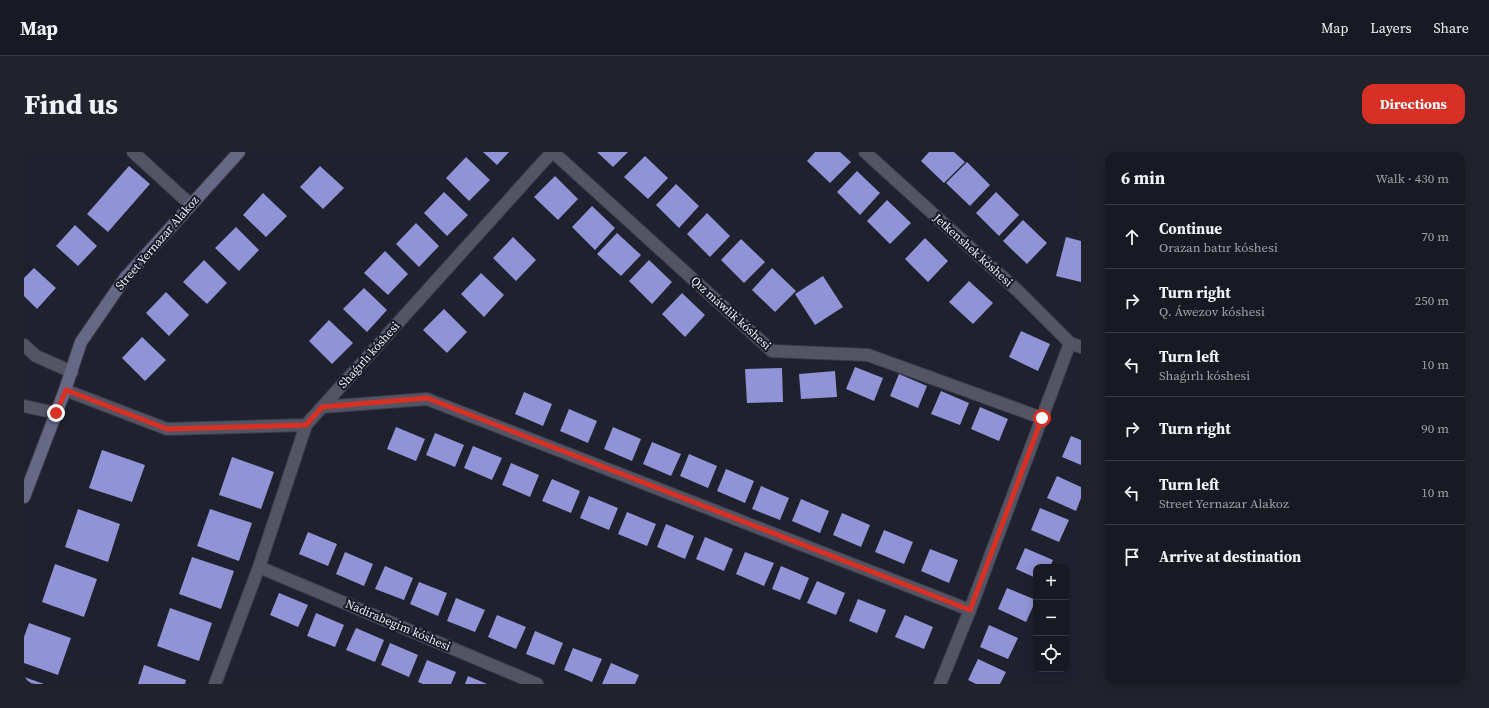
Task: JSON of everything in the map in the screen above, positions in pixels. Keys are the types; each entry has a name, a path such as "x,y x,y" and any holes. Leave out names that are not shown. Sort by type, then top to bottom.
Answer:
{"main road":[{"name":"Street Yernazar Alakoz","path":"24,497 66,390 81,342 125,278 239,152"}],"street":[{"path":"133,152 190,205"},
{"name":"Shaǵırlı kóshesi","path":"215,684 259,567 306,425 552,152"},
{"name":"Qız máwlik kóshesi","path":"552,152 772,351 868,355 1042,418"},
{"name":"Jetkenshek kóshesi","path":"865,152 1075,345"},
{"path":"24,345 36,356 72,372"},
{"path":"940,684 970,610 1042,418 1075,345"},
{"path":"66,390 167,429 306,425"},
{"path":"322,407 427,398 970,610"},
{"path":"24,406 56,413"},
{"name":"Nadirabegim kóshesi","path":"259,567 537,684"}],"building":[{"path":"483,152 509,152 497,165"},
{"path":"597,152 628,152 613,167"},
{"path":"815,152 840,152 851,162 830,183 807,161"},
{"path":"929,152 954,152 965,162 944,183 921,161"},
{"path":"645,156 668,178 648,199 624,177"},
{"path":"466,157 490,180 469,201 446,178"},
{"path":"967,162 990,185 970,206 946,183"},
{"path":"129,166 150,184 108,232 87,214"},
{"path":"320,166 344,188 323,209 300,187"},
{"path":"857,171 880,193 860,215 837,192"},
{"path":"555,176 578,199 558,220 534,197"},
{"path":"676,184 699,206 679,228 656,205"},
{"path":"444,192 468,215 447,236 424,213"},
{"path":"996,192 1019,215 999,236 976,213"},
{"path":"263,193 287,216 266,237 243,215"},
{"path":"887,200 911,223 890,244 867,221"},
{"path":"592,206 615,228 595,250 572,227"},
{"path":"707,213 730,236 710,257 687,234"},
{"path":"1023,220 1047,243 1027,264 1003,241"},
{"path":"416,223 439,246 419,267 396,244"},
{"path":"75,225 97,246 78,266 56,246"},
{"path":"236,227 259,250 239,271 215,248"},
{"path":"617,233 641,255 621,276 597,254"},
{"path":"513,237 536,260 516,281 493,258"},
{"path":"1066,237 1081,241 1081,282 1056,276"},
{"path":"925,238 948,261 928,282 905,259"},
{"path":"741,239 765,262 744,283 721,260"},
{"path":"385,251 408,274 388,295 364,273"},
{"path":"204,260 227,283 207,304 183,282"},
{"path":"649,260 672,282 652,304 629,281"},
{"path":"34,268 56,288 37,309 24,296 24,278"},
{"path":"772,268 796,291 775,312 752,290"},
{"path":"481,273 504,295 484,317 461,294"},
{"path":"823,276 843,307 815,325 795,294"},
{"path":"969,281 993,303 973,324 949,302"},
{"path":"364,288 387,310 367,332 343,309"},
{"path":"166,292 189,315 169,336 146,313"},
{"path":"682,293 705,315 685,337 662,314"},
{"path":"444,309 467,332 447,353 423,330"},
{"path":"329,320 353,343 332,364 309,341"},
{"path":"1021,331 1050,344 1038,371 1009,357"},
{"path":"142,337 166,360 145,381 122,358"},
{"path":"855,367 883,378 874,401 846,389"},
{"path":"782,368 783,402 747,403 745,369"},
{"path":"835,371 837,397 801,399 799,374"},
{"path":"899,374 927,386 918,408 890,396"},
{"path":"941,391 969,403 960,425 931,414"},
{"path":"524,392 552,404 543,426 515,414"},
{"path":"980,407 1008,419 999,441 971,429"},
{"path":"569,409 597,421 588,443 560,431"},
{"path":"396,427 425,439 416,461 387,449"},
{"path":"613,427 641,439 632,461 604,449"},
{"path":"435,433 464,445 455,467 426,455"},
{"path":"1071,436 1081,440 1081,465 1062,457"},
{"path":"652,442 681,454 671,476 643,464"},
{"path":"473,446 502,458 492,480 464,468"},
{"path":"102,450 145,465 132,502 89,488"},
{"path":"689,454 717,466 708,488 680,476"},
{"path":"232,457 274,472 261,509 219,495"},
{"path":"511,463 539,475 530,497 502,485"},
{"path":"726,469 754,481 745,503 717,491"},
{"path":"1057,476 1081,487 1081,498 1076,511 1047,498"},
{"path":"552,479 580,491 571,513 542,501"},
{"path":"761,486 789,498 780,520 752,509"},
{"path":"589,496 618,508 609,530 580,518"},
{"path":"801,499 829,511 820,533 792,521"},
{"path":"1040,508 1069,520 1059,542 1031,530"},
{"path":"78,509 120,524 108,562 65,547"},
{"path":"210,509 252,523 239,561 197,546"},
{"path":"627,512 656,524 647,546 618,534"},
{"path":"842,513 870,525 861,547 833,535"},
{"path":"666,524 694,536 685,559 657,547"},
{"path":"884,530 913,542 904,564 875,552"},
{"path":"308,532 337,544 328,566 299,554"},
{"path":"705,537 733,549 724,571 696,559"},
{"path":"1025,548 1053,560 1051,564 1033,564 1033,577 1016,569"},
{"path":"930,549 958,560 949,583 921,571"},
{"path":"345,552 373,564 364,586 336,574"},
{"path":"745,552 774,563 764,586 736,574"},
{"path":"192,557 234,571 221,609 179,594"},
{"path":"55,564 97,579 84,617 42,602"},
{"path":"385,566 413,578 404,600 375,589"},
{"path":"781,566 809,578 800,600 772,589"},
{"path":"817,581 845,593 836,615 807,603"},
{"path":"419,582 447,593 438,616 410,604"},
{"path":"1007,588 1033,599 1033,607 1026,622 998,609"},
{"path":"279,593 308,605 298,627 270,615"},
{"path":"456,598 485,610 475,632 447,621"},
{"path":"858,599 886,610 877,633 849,621"},
{"path":"170,608 212,623 199,661 157,646"},
{"path":"316,613 344,625 335,647 307,636"},
{"path":"497,615 526,627 516,649 488,637"},
{"path":"905,615 933,627 924,649 895,637"},
{"path":"29,623 71,638 58,675 24,663 24,637"},
{"path":"989,625 1018,638 1008,659 980,647"},
{"path":"356,628 384,640 375,662 346,650"},
{"path":"535,631 563,643 554,665 526,654"},
{"path":"390,643 418,655 409,677 381,665"},
{"path":"573,648 602,659 592,682 564,670"},
{"path":"978,659 1006,672 1000,684 976,684 968,680"},
{"path":"427,660 456,672 451,684 423,684 418,682"},
{"path":"611,663 639,675 635,684 602,684"},
{"path":"144,665 186,680 185,684 138,684"},
{"path":"468,676 487,684 465,684"},
{"path":"24,677 44,684 24,684"}],"route":[{"path":"56,413 66,390 167,429 306,425 322,407 427,398 970,610 1042,418"}]}
